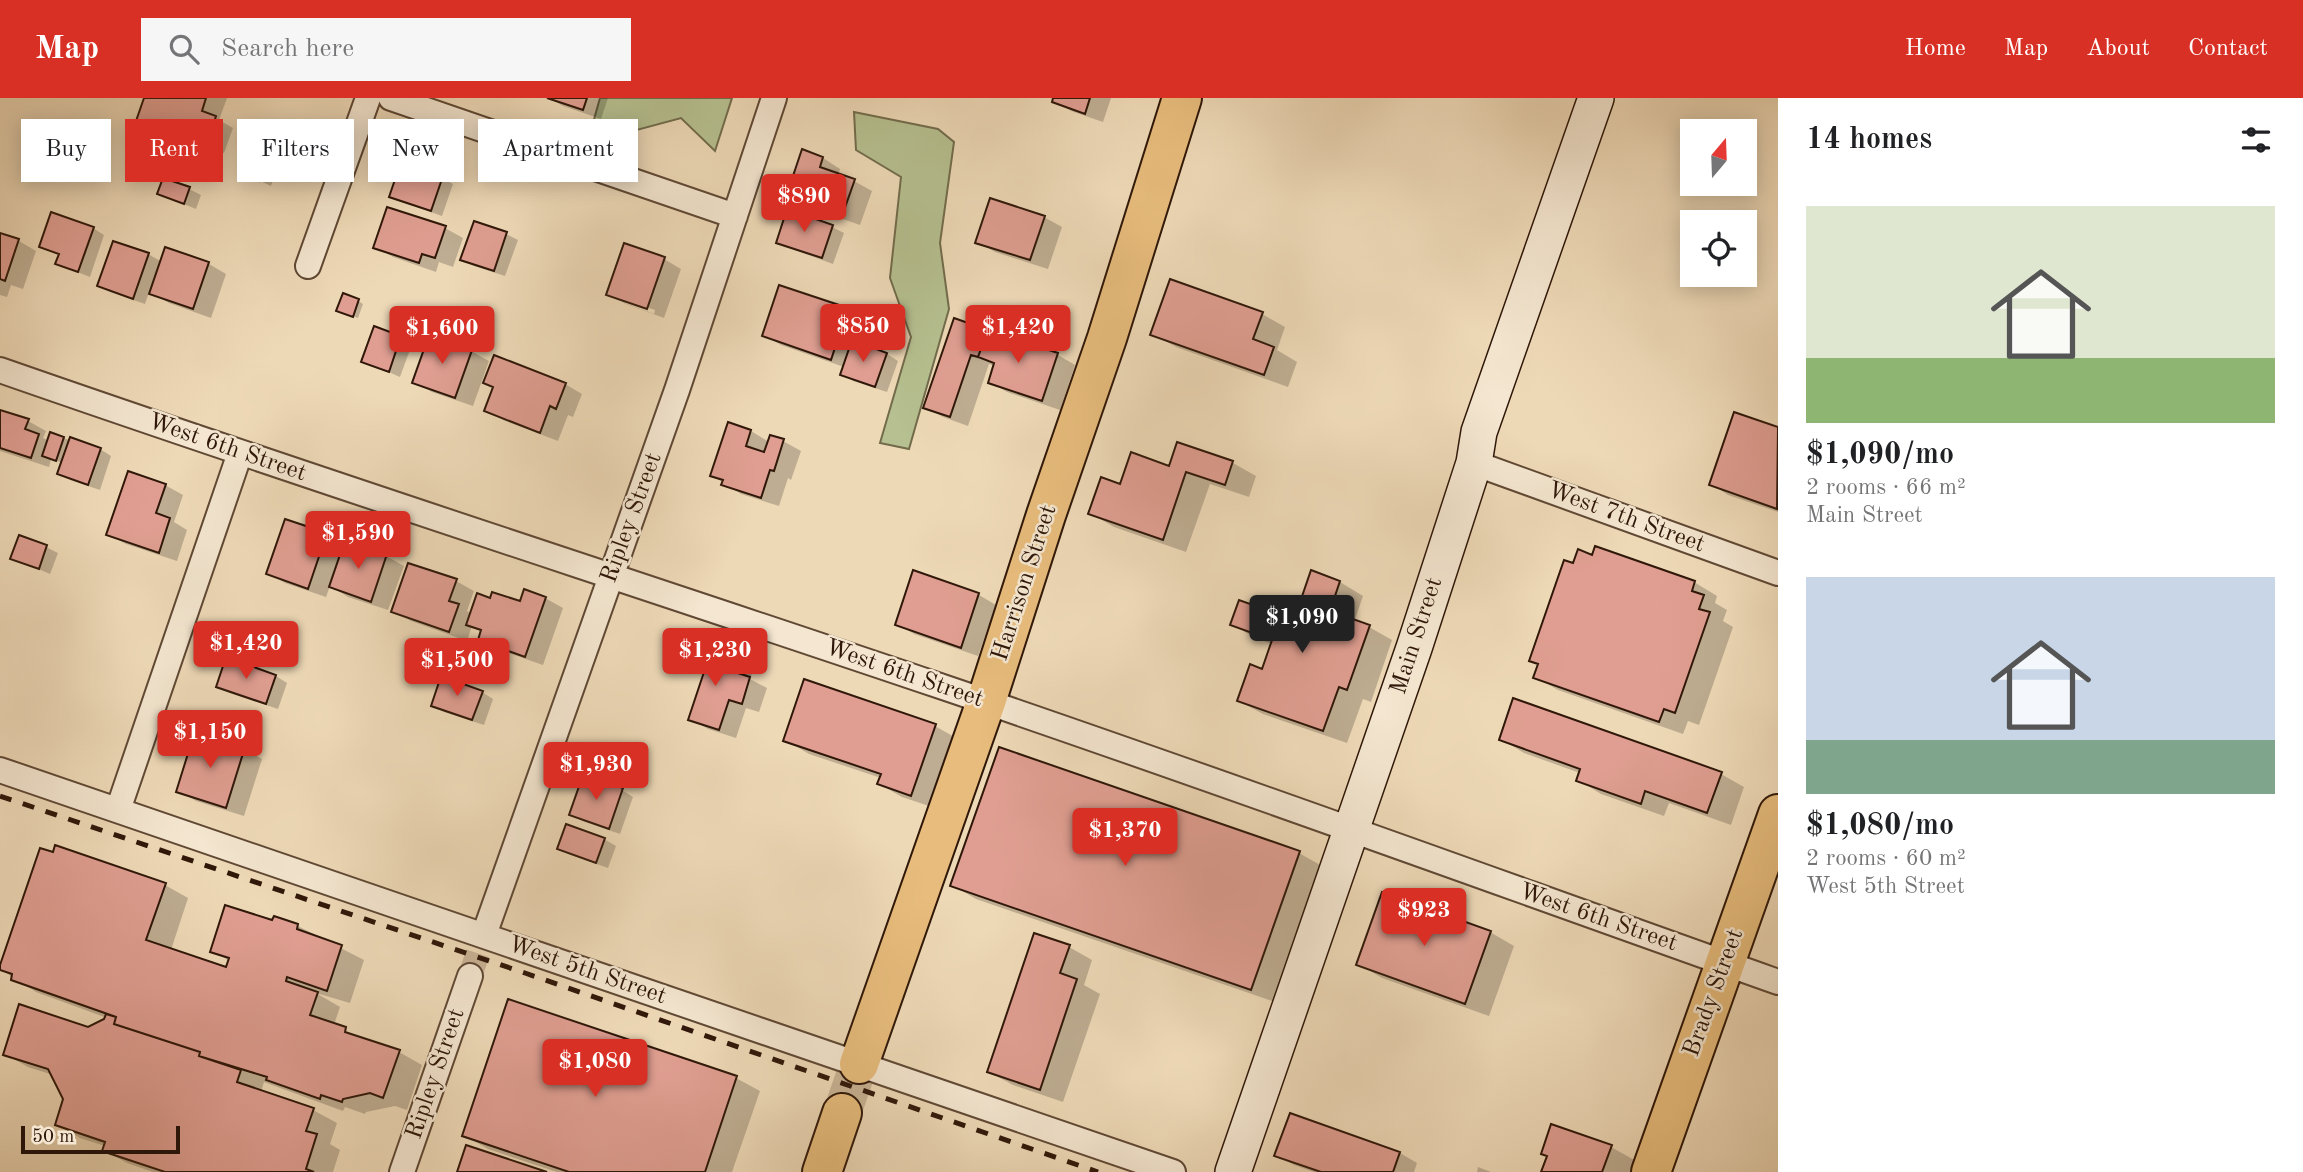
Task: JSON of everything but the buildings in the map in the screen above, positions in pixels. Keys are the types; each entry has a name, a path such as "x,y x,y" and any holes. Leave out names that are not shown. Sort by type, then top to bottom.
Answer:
{"highway":[{"name":"Harrison Street","path":"859,1064 986,702 1107,338 1182,98"},
{"name":"Brady Street","path":"1651,1172 1778,814"},
{"path":"822,1172 842,1113"}],"street":[{"path":"308,266 368,98"},
{"path":"391,98 735,216"},
{"name":"Ripley Street","path":"484,936 677,390 774,98"},
{"name":"Main Street","path":"1233,1172 1414,648 1474,463 1479,432 1596,98"},
{"name":"West 6th Street","path":"0,370 986,702 1778,982"},
{"path":"118,810 240,453"},
{"name":"West 7th Street","path":"1474,463 1778,572"},
{"name":"West 5th Street","path":"0,770 1173,1172"},
{"name":"Ripley Street","path":"402,1172 470,976"}],"green space":[{"path":"600,98 732,98 715,151 681,118 638,130 638,119 594,119"},
{"path":"854,112 938,129 954,142 940,243 949,309 909,449 880,443 911,337 890,278 901,177 856,150"}],"tunnel":[{"path":"470,976 484,935"},
{"path":"842,1113 859,1064"}],"railway":[{"path":"0,796 525,973 1098,1172"}]}
